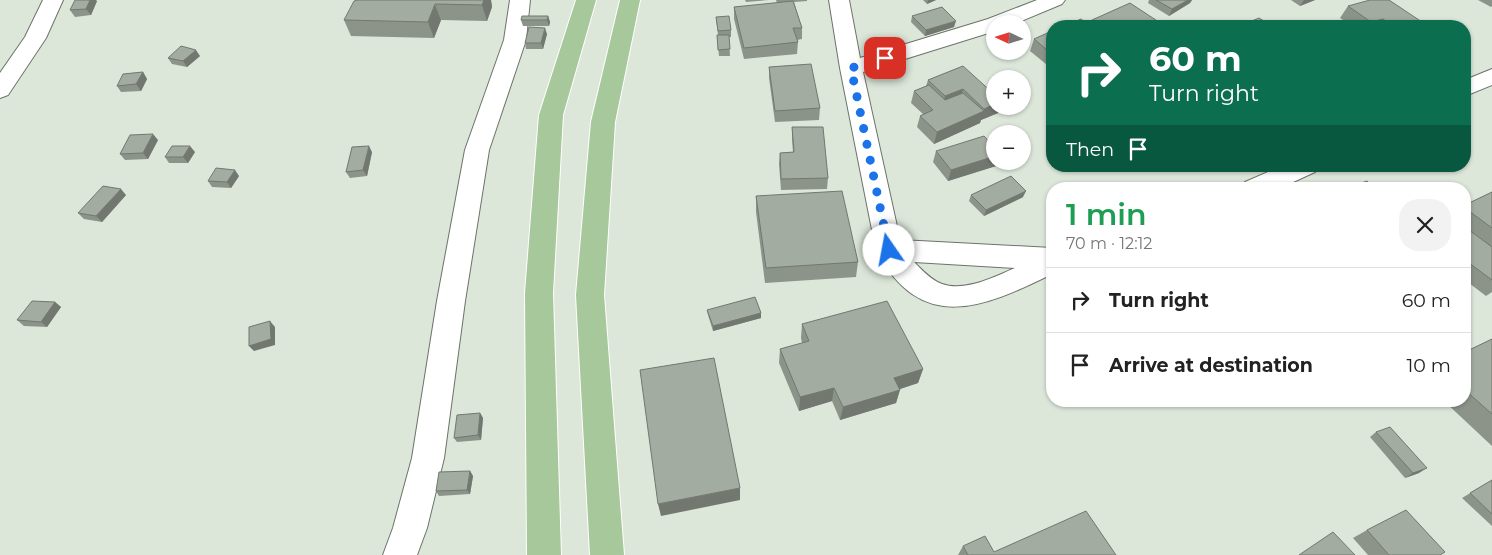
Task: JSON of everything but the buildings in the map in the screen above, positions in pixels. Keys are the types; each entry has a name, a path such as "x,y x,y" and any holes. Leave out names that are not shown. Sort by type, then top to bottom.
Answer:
{"highway":[{"path":"544,555 538,293 551,115 586,0"},
{"path":"607,555 590,295 603,122 630,0"}],"street":[{"path":"0,90 35,38 53,0"},
{"path":"400,555 410,528 428,458 451,301 477,150 515,40 520,0"},
{"path":"839,0 851,68 889,250 902,268 921,285 941,295 970,295 994,289 1046,264"},
{"path":"1018,15 1055,0"},
{"path":"851,68 986,27"},
{"path":"1471,86 1492,76"},
{"path":"1270,182 1292,172"},
{"path":"889,250 1046,261"}],"route":[{"path":"885,58 851,68 889,250"}]}
